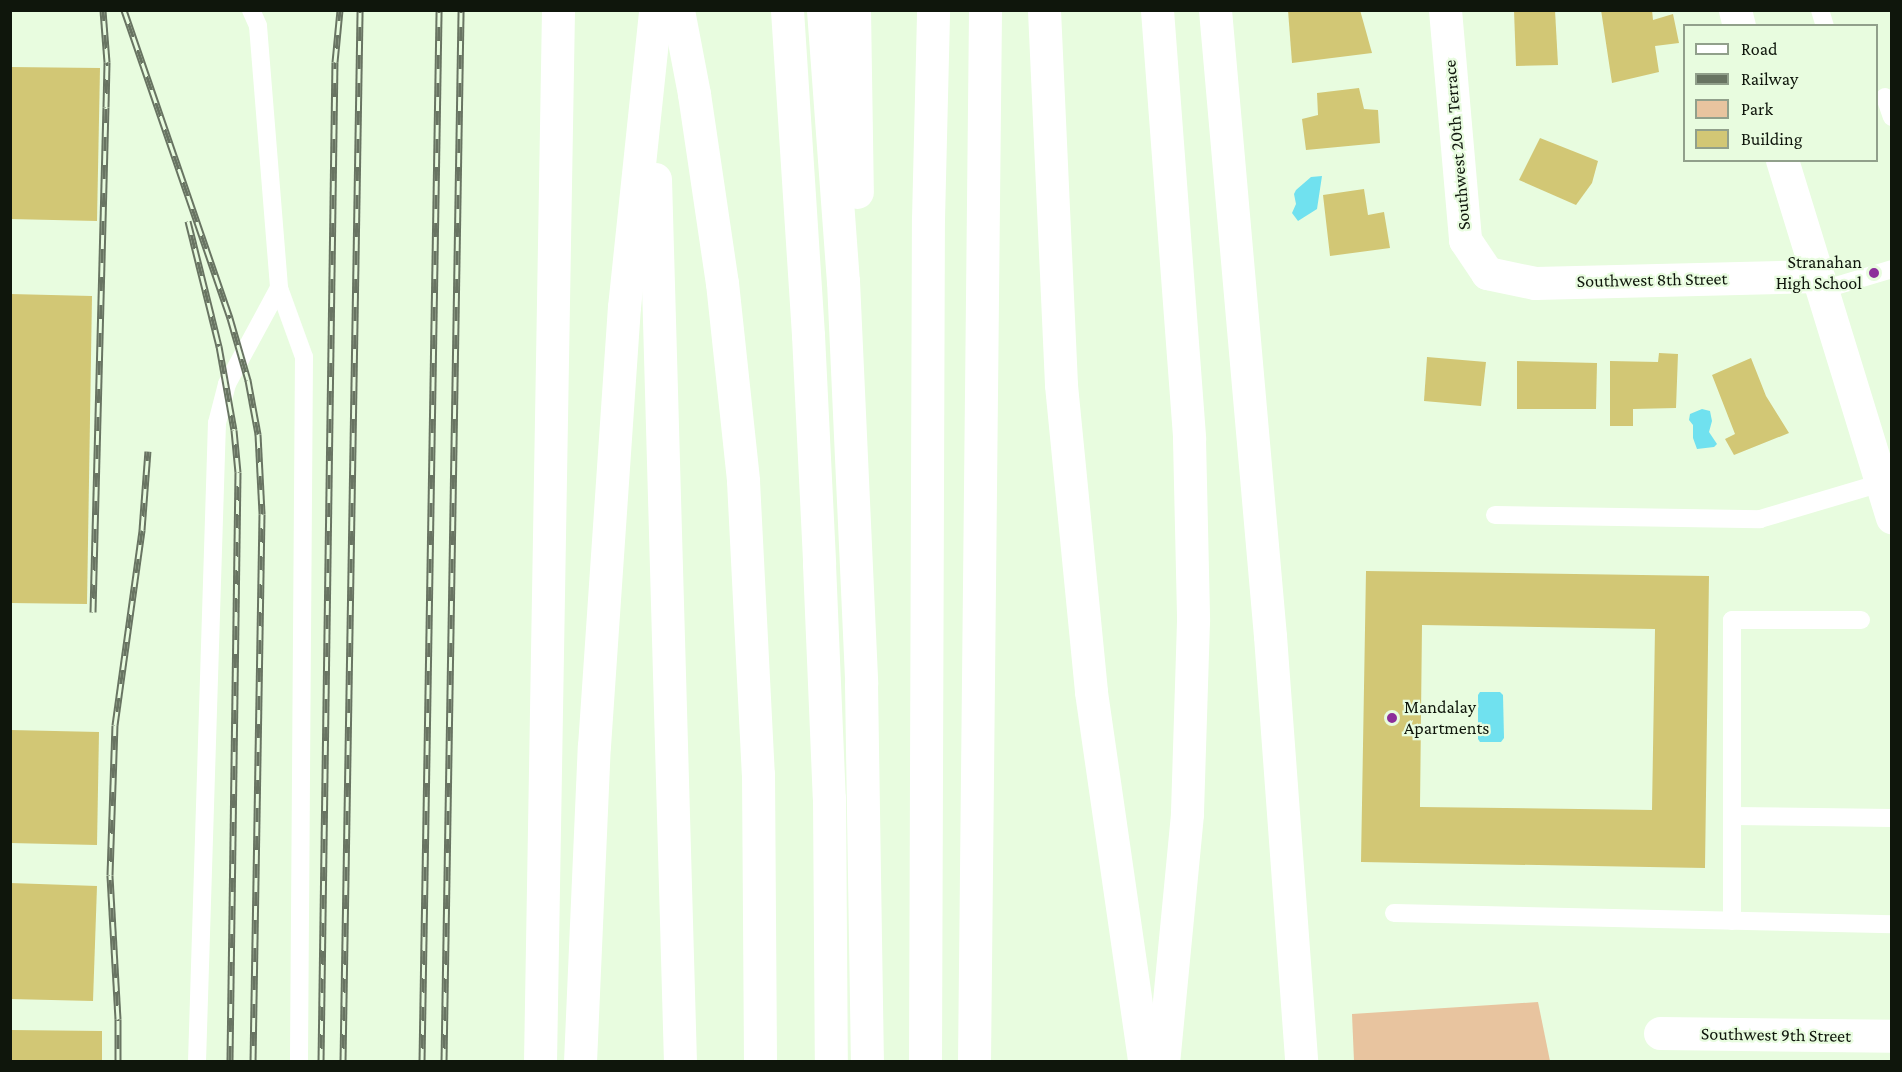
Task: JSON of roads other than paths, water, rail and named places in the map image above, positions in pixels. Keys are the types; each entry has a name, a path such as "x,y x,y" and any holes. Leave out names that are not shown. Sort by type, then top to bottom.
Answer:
{"main road":[{"path":"540,1062 558,10"},
{"path":"580,1062 594,746 623,319 655,10"},
{"path":"678,10 710,196 736,398 750,570 758,774 760,1062"},
{"path":"787,10 808,335 829,798 831,1062"},
{"path":"823,10 843,281 856,566 863,776 867,1062"},
{"path":"854,10 859,279 867,432 856,566"},
{"path":"917,10 928,219"},
{"path":"925,1062 928,219 933,10"},
{"path":"974,1062 985,10"},
{"path":"1044,10 1061,386 1092,692 1144,1062"},
{"path":"1157,10 1190,439 1193,621 1190,738 1182,875 1163,1062"},
{"path":"1215,10 1272,660 1301,1062"},
{"name":"Southwest 20th Terrace","path":"1445,10 1465,240 1487,273"},
{"path":"652,51 680,1062"},
{"path":"1783,162 1892,517"},
{"name":"Southwest 8th Street","path":"1487,273 1536,283 1820,283"},
{"name":"Southwest 9th Street","path":"1660,1033 1892,1036"}],"lane":[{"path":"251,10 258,26 279,288 304,357 299,1062"},
{"path":"1884,98 1892,117"},
{"path":"1820,283 1892,269"},
{"path":"197,1062 217,423 226,384 279,288"},
{"path":"1495,515 1760,519 1881,483"},
{"path":"1732,921 1732,620 1861,620"},
{"path":"1732,816 1892,818"},
{"path":"1394,913 1892,924"}],"water":[{"path":"1322,176 1317,209 1298,221 1292,213 1296,204 1294,194 1296,190 1311,177"},
{"path":"1702,409 1710,411 1712,421 1709,432 1717,444 1714,447 1697,449 1693,438 1693,425 1689,420 1690,414"},
{"path":"1480,692 1500,692 1503,695 1504,738 1501,742 1480,742 1478,739 1478,695"}],"railway":[{"path":"93,612 107,62 103,10"},
{"path":"124,10 230,318 248,380 258,434 262,514 253,1062"},
{"path":"321,1062 335,62 340,10"},
{"path":"343,1062 360,10"},
{"path":"422,1062 439,10"},
{"path":"444,1062 461,10"},
{"path":"188,221 219,346 234,430 238,472 230,1062"},
{"path":"118,1062 118,1019 110,875 115,725 142,530 148,451"}],"place":[{"name":"Stranahan High School","path":"1874,273"},
{"name":"Mandalay Apartments","path":"1392,718"}]}
